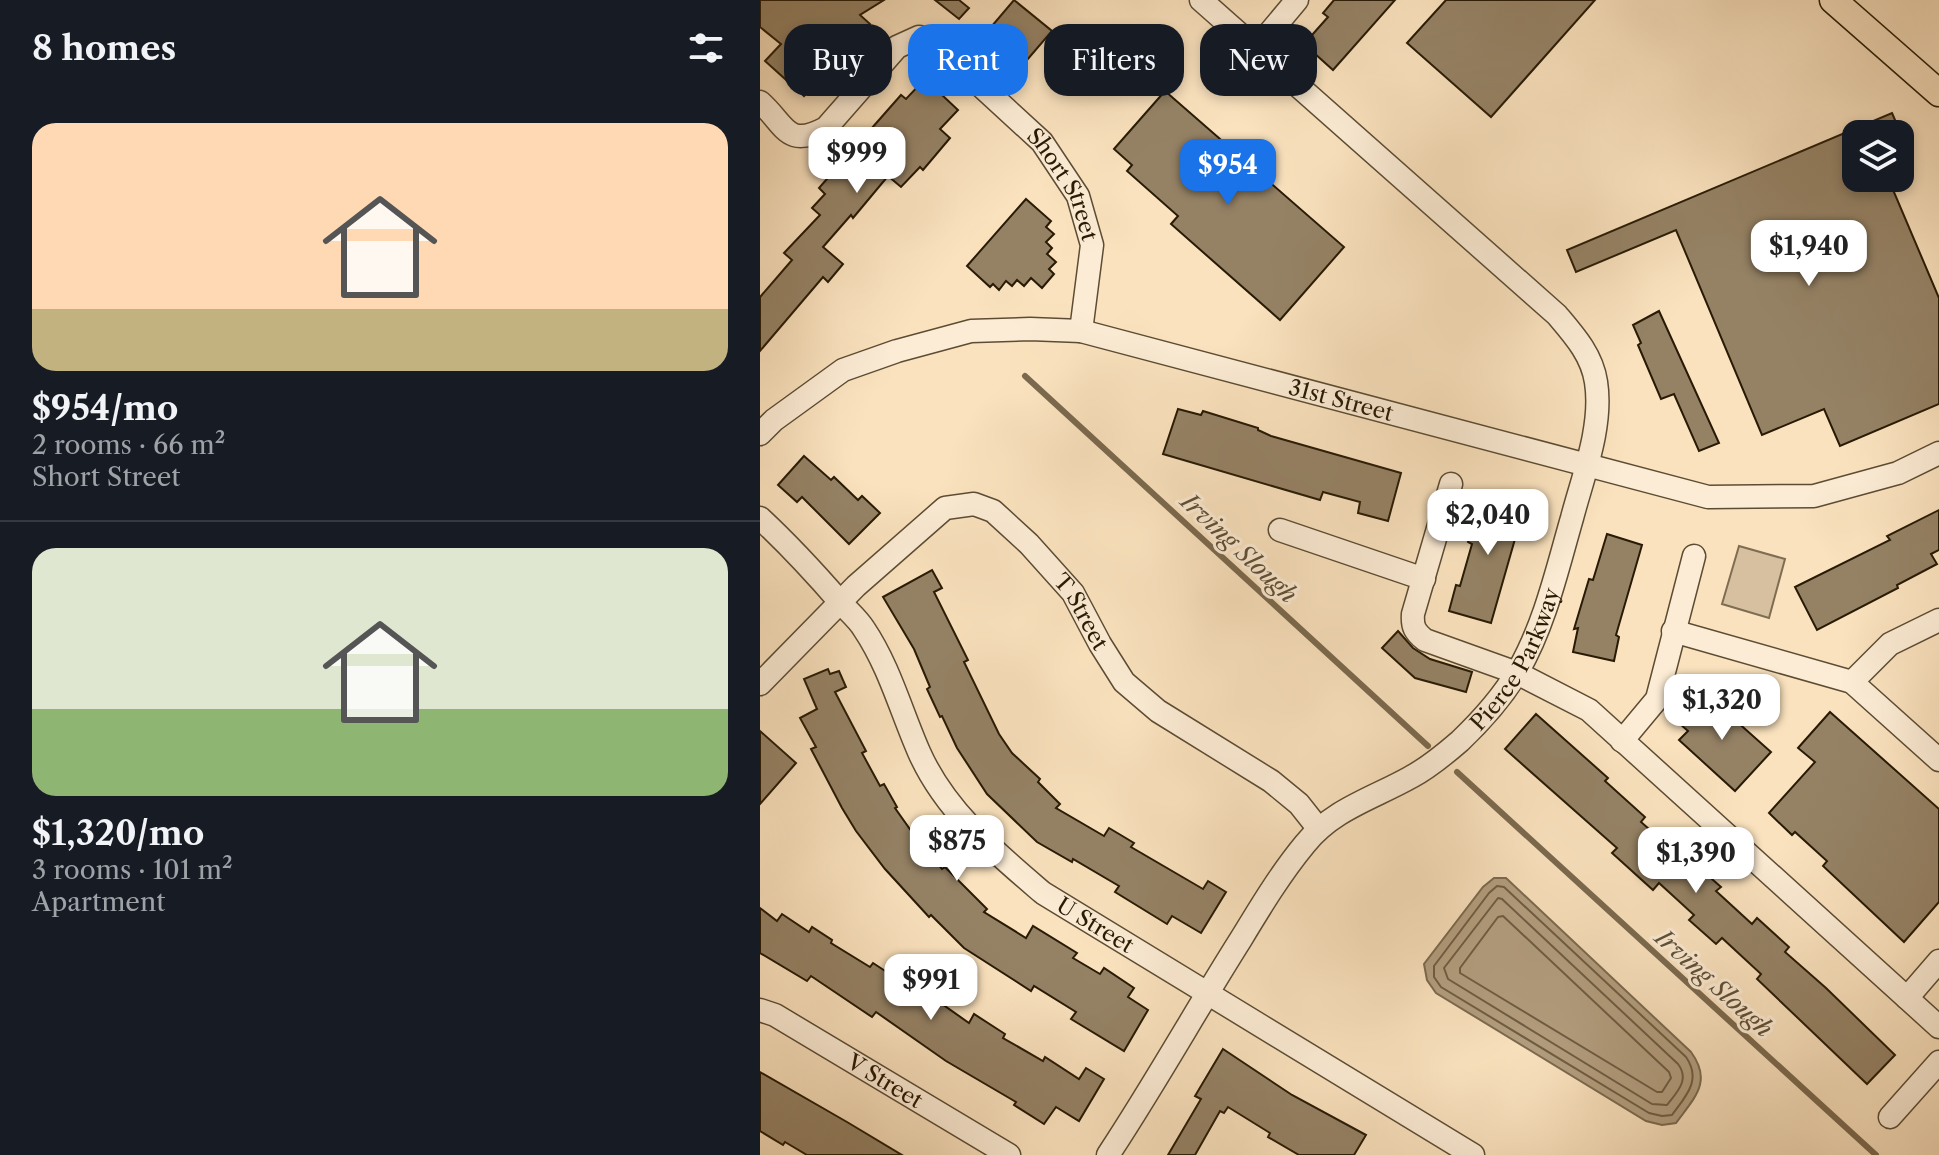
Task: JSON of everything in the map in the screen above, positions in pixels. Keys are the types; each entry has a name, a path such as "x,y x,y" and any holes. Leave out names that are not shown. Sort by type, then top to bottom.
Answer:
{"main road":[{"path":"1833,0 1939,93"}],"street":[{"name":"Pierce Parkway","path":"1201,0 1228,24"},
{"path":"1277,24 1297,0"},
{"name":"Short Street","path":"760,102 785,131 798,137 812,135 826,128 897,47 919,37 931,40 1042,142 1078,196 1092,245 1081,331"},
{"name":"Pierce Parkway","path":"1108,1155 1278,880 1318,828 1357,803 1413,777 1444,754 1470,730 1517,673 1546,608 1586,466 1598,396 1596,379 1582,344 1557,315 1309,96"},
{"name":"31st Street","path":"760,434 774,420 843,370 897,351 971,331 1030,329 1081,331 1708,497 1814,496 1898,473 1939,453"},
{"path":"1451,484 1413,614 1412,625 1417,634 1425,640 1517,673 1589,710 1939,1027"},
{"name":"T Street","path":"760,684 840,602 945,508 974,504 993,511 1029,544 1073,593 1124,682 1158,711 1271,781 1299,804 1318,828"},
{"name":"U Street","path":"760,518 809,565 864,628 884,666 920,754 953,808 1043,893 1473,1155"},
{"path":"1280,530 1424,579"},
{"path":"1622,741 1657,699 1694,556"},
{"path":"1852,682 1890,644 1939,620"},
{"path":"1673,631 1852,682 1939,760"},
{"path":"1907,998 1939,961"},
{"name":"V Street","path":"760,1010 775,1015 1009,1155"},
{"path":"1890,1117 1939,1062"}],"shaded area":[{"path":"1739,546 1785,559 1769,618 1722,604"}],"water":[{"path":"1494,878 1506,878 1691,1052 1701,1081 1676,1123 1662,1125 1646,1121 1436,993 1427,980 1424,964 1483,887"}],"building":[{"path":"760,0 884,0 860,15 870,24 784,24 784,78 765,61 781,44 760,27"},
{"path":"935,0 959,0 969,8 959,19"},
{"path":"1014,0 1044,24 1044,40 1028,59 1028,24 994,24"},
{"path":"1334,0 1395,0 1333,70 1317,56 1317,29 1328,17 1323,13"},
{"path":"1446,0 1595,0 1491,117 1407,43"},
{"path":"901,95 906,99 909,96 943,96 958,110 940,129 950,138 923,170 920,167 901,187 888,176 853,218 851,215 823,247 843,264 828,282 823,277 760,351 760,297 792,260 784,253 820,215 812,208 825,194 819,188"},
{"path":"1161,96 1171,96 1344,247 1280,320 1171,224 1178,216 1127,171 1132,165 1114,149"},
{"path":"1892,113 1895,120 1875,120"},
{"path":"1842,134 1842,192 1894,192 1939,298 1939,404 1840,446 1824,409 1762,435 1676,230 1576,272 1567,250"},
{"path":"1026,199 1051,221 1046,227 1054,234 1046,242 1052,248 1047,254 1056,262 1049,269 1054,274 1042,288 1031,278 1024,286 1017,280 1012,286 1006,281 999,290 993,284 990,287 967,266"},
{"path":"1659,311 1719,443 1699,451 1674,394 1661,399 1638,345 1641,343 1633,325"},
{"path":"1178,409 1201,415 1203,411 1258,428 1271,436 1401,473 1388,521 1358,513 1360,502 1323,492 1320,500 1163,454"},
{"path":"804,456 831,480 834,477 858,500 862,496 880,513 849,544 802,497 797,502 778,485"},
{"path":"1483,492 1525,504 1491,623 1449,611 1472,544 1468,542"},
{"path":"1939,510 1939,550 1931,554 1937,564 1817,630 1795,587 1890,540 1887,536"},
{"path":"1607,534 1642,545 1616,635 1619,637 1614,661 1573,652 1578,628 1574,629"},
{"path":"932,570 942,588 934,592 968,660 964,662 999,734 1012,753 1040,779 1038,782 1060,804 1056,808 1104,836 1109,828 1134,843 1131,847 1203,889 1208,881 1226,892 1201,933 1172,916 1167,924 1115,892 1119,886 1037,842 987,794 940,717 914,649 883,597"},
{"path":"1398,631 1413,648 1430,659 1472,672 1466,692 1415,678 1382,648"},
{"path":"828,669 830,674 839,671 846,687 835,692 866,751 862,753 880,786 884,784 895,808 942,869 945,867 987,909 984,912 1026,938 1033,926 1077,953 1073,958 1100,974 1104,968 1134,988 1128,997 1148,1010 1124,1051 1071,1019 1076,1012 1034,986 1031,991 964,948 931,915 929,917 885,869 842,808 811,749 816,747 800,718 817,709 804,679"},
{"path":"1709,691 1729,709 1726,712 1771,752 1735,791 1679,740 1688,731 1680,724"},
{"path":"1830,712 1939,809 1939,902 1904,942 1823,866 1827,861 1769,813 1815,762 1798,748"},
{"path":"1536,714 1608,778 1605,781 1645,817 1641,822 1692,867 1695,864 1721,887 1716,891 1752,924 1757,918 1789,947 1785,952 1895,1055 1867,1084 1757,979 1761,974 1722,938 1716,944 1689,920 1694,915 1659,883 1653,890 1612,853 1617,848 1505,749"},
{"path":"760,731 796,763 760,804"},
{"path":"760,908 777,921 782,914 809,932 812,927 870,967 873,963 902,982 905,978 969,1023 974,1014 1005,1034 1003,1038 1043,1061 1045,1057 1079,1079 1086,1068 1104,1079 1079,1121 1056,1107 1044,1124 1014,1105 1016,1102 946,1061 876,1012 872,1017 811,976 807,981 760,953"},
{"path":"1223,1049 1292,1095 1366,1135 1354,1155 1299,1155 1268,1137 1270,1133 1228,1107 1224,1113 1220,1111 1195,1155 1168,1155 1201,1099 1195,1096"},
{"path":"760,1072 902,1155 807,1155 785,1142 783,1145 760,1131"}],"waterway":[{"name":"Irving Slough","path":"1025,376 1428,746"},
{"name":"Irving Slough","path":"1457,772 1876,1155"}]}
